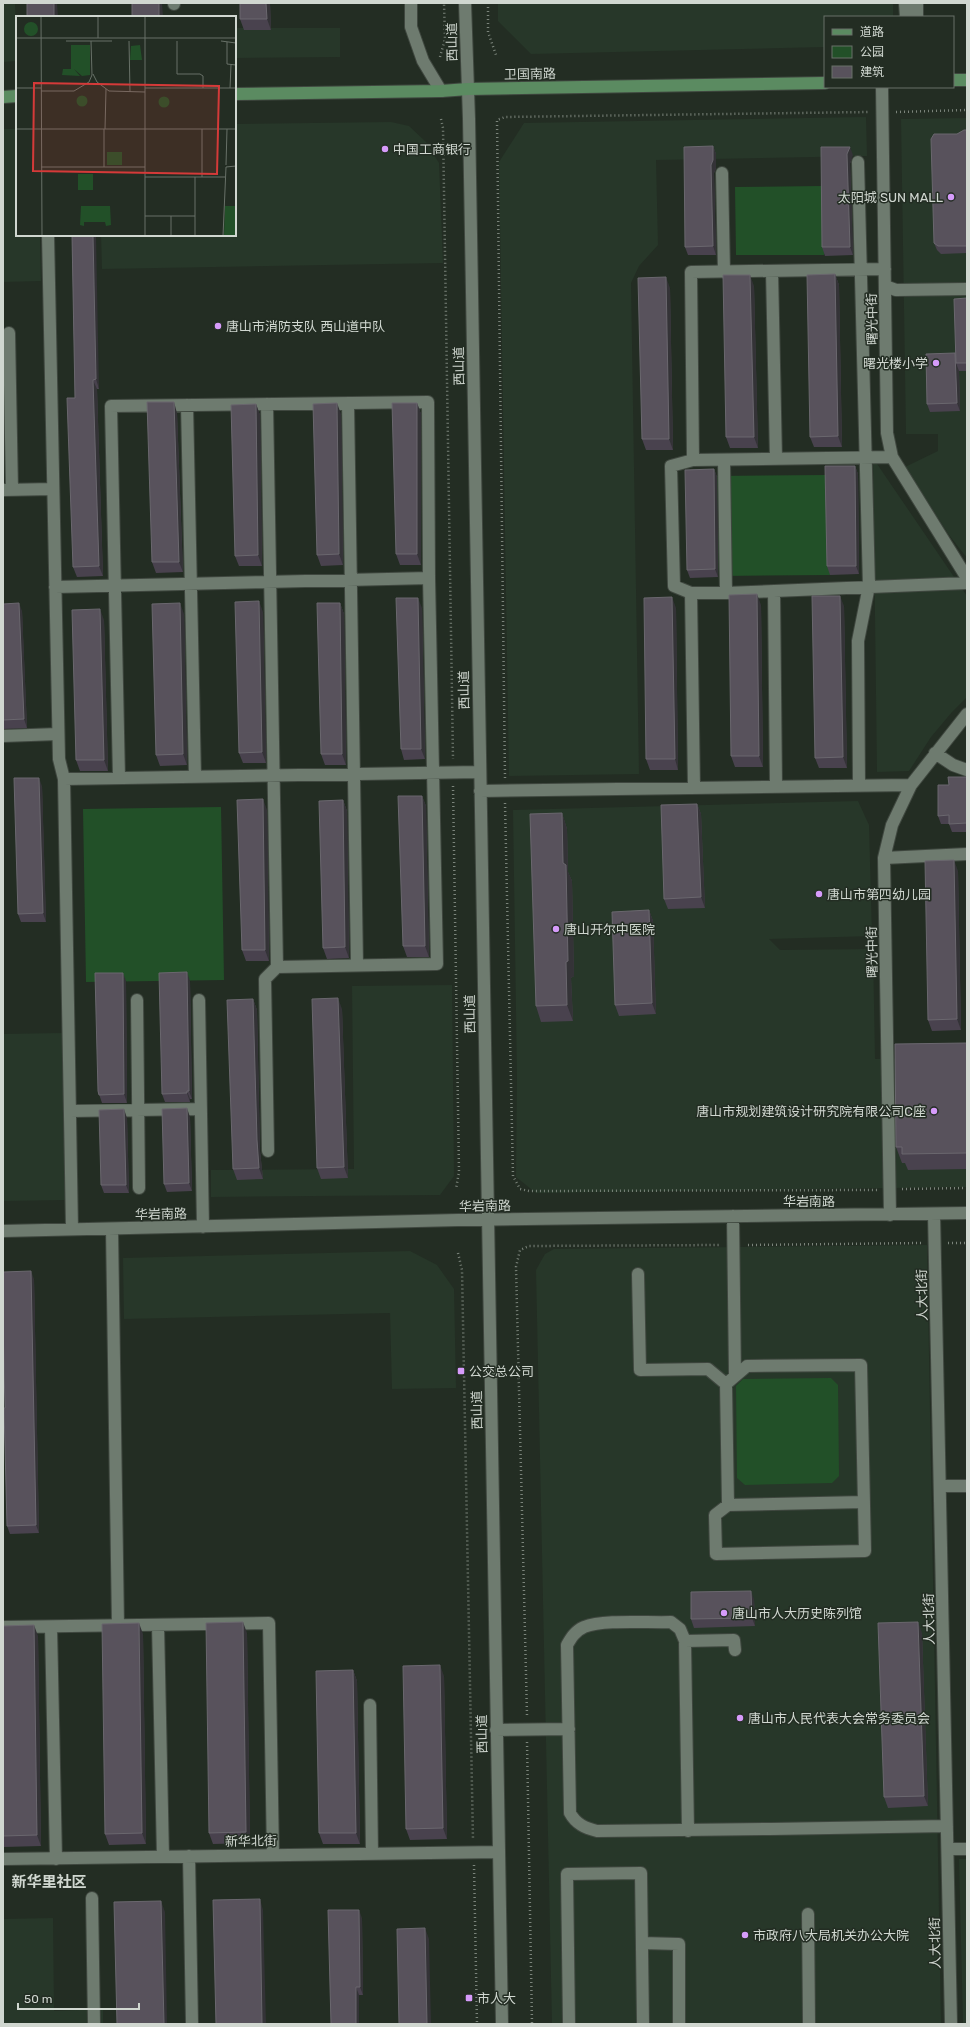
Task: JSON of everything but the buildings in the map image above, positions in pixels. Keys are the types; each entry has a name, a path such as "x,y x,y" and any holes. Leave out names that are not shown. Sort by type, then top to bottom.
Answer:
{"main road":[{"path":"954,80 967,80"},
{"name":"卫国南路","path":"236,94 824,83"},
{"path":"3,97 16,96"}],"street":[{"path":"411,3 411,27 423,61 441,91"},
{"name":"西山道","path":"465,3 468,89 502,2024"},
{"path":"906,3 906,16"},
{"path":"917,3 917,16"},
{"name":"曙光中街","path":"882,88 887,433 892,457 967,578"},
{"path":"858,162 869,586 858,641 859,785"},
{"path":"722,173 724,272"},
{"path":"48,236 58,734 59,758 64,779 72,1229"},
{"path":"693,460 691,272 885,269"},
{"path":"772,271 776,459"},
{"path":"885,286 899,284 967,283"},
{"path":"885,286 896,290 967,289"},
{"path":"9,333 7,490 52,489"},
{"path":"119,778 111,406 428,402 432,773 437,964 277,967 265,979 268,1151"},
{"path":"348,403 357,966"},
{"path":"268,404 277,967"},
{"path":"187,405 195,777"},
{"path":"892,457 866,456 724,461 693,460 671,466 674,586 691,592 726,592 967,583"},
{"path":"724,461 726,592"},
{"path":"55,587 115,584 429,578"},
{"path":"774,591 776,786"},
{"path":"691,592 694,788"},
{"name":"曙光中街","path":"890,1215 892,1048 884,858 892,825 911,785 967,714"},
{"path":"3,736 58,734"},
{"path":"935,753 953,766 967,770"},
{"path":"64,779 479,772"},
{"path":"480,790 911,785"},
{"path":"884,858 967,854"},
{"path":"137,1000 139,1188"},
{"path":"199,1000 203,1227"},
{"path":"70,1111 201,1109"},
{"name":"华岩南路","path":"3,1231 487,1220 967,1213"},
{"name":"人大北街","path":"934,1214 951,2024"},
{"path":"728,1505 733,1216"},
{"path":"112,1229 118,1626"},
{"path":"638,1274 640,1370 708,1369 730,1380"},
{"path":"730,1380 747,1366 861,1365 864,1502 865,1551 716,1554 715,1515 728,1505 864,1502"},
{"path":"940,1486 967,1486"},
{"path":"688,1830 685,1641 680,1629 671,1622 596,1624 582,1628 573,1635 567,1645 570,1813 575,1821 586,1829 597,1832 688,1830 738,1826 947,1826"},
{"path":"3,1627 270,1623 273,1855"},
{"path":"158,1625 163,1857"},
{"path":"51,1626 56,1858"},
{"path":"685,1641 734,1640 735,1650"},
{"path":"370,1705 372,1854"},
{"path":"496,1730 569,1729"},
{"path":"948,1849 967,1849"},
{"name":"新华北街","path":"3,1859 498,1852"},
{"path":"189,1856 192,2024"},
{"path":"569,2024 567,1874 641,1873 643,2024"},
{"path":"92,1898 94,2024"},
{"path":"808,1914 809,2024"},
{"path":"642,1943 679,1944 679,2024"}],"path":[{"path":"440,57 445,40 444,3"},
{"path":"488,3 488,32 496,54"},
{"path":"967,110 506,117 497,120 505,790 513,1176 520,1189 529,1191 890,1190 967,1188"},
{"path":"442,119 459,1172 456,1189"},
{"path":"520,1250 516,1267 527,1730 532,2024"},
{"path":"458,1253 462,1270 477,2024"}],"shaded area":[{"path":"3,3 15,3 16,61 3,62"},
{"path":"498,3 893,3 893,16 824,16 824,47 531,54 498,21"},
{"path":"236,28 340,28 340,57 236,58"},
{"path":"866,117 867,156 656,160 658,245 639,266 631,283 639,774 509,776 499,162 524,123"},
{"path":"967,118 967,558 949,535 905,467 938,451 938,434 906,434 901,119"},
{"path":"391,122 409,126 426,142 439,163 443,263 102,269 101,236 236,236 236,124"},
{"path":"3,129 16,129 16,236 40,236 41,281 3,282"},
{"path":"873,458 967,596 967,697 931,737 909,771 877,772"},
{"path":"858,801 869,825 872,936 769,939 780,950 873,949 875,1059 967,1057 967,1187 536,1193 516,1177 517,1077 513,810"},
{"path":"452,985 454,1176 440,1195 211,1197 211,1170 354,1169 352,986"},
{"path":"62,1033 65,1200 3,1201 3,1034"},
{"path":"927,1245 941,2024 552,2024 536,1270 545,1254 554,1249"},
{"path":"410,1251 437,1265 454,1289 456,1388 392,1389 390,1313 124,1319 123,1258"},
{"path":"959,1859 967,1859 967,2024 963,2024"},
{"path":"53,1918 54,2011 103,2009 103,2024 3,2024 3,1919"}],"green space":[{"path":"823,186 824,255 736,255 735,187"},
{"path":"828,475 830,575 719,576 717,476"},
{"path":"221,807 224,980 86,982 83,809"},
{"path":"831,1378 838,1385 839,1476 832,1483 745,1485 737,1478 736,1386 743,1379"}],"place":[{"name":"中国工商银行","path":"385,149"},
{"name":"太阳城 SUN MALL","path":"951,197"},
{"name":"唐山市消防支队 西山道中队","path":"218,326"},
{"name":"曙光楼小学","path":"936,363"},
{"name":"唐山市第四幼儿园","path":"819,894"},
{"name":"唐山开尔中医院","path":"556,929"},
{"name":"唐山市规划建筑设计研究院有限公司C座","path":"934,1111"},
{"name":"公交总公司","path":"461,1371"},
{"name":"唐山市人大历史陈列馆","path":"724,1613"},
{"name":"唐山市人民代表大会常务委员会","path":"740,1718"},
{"name":"市政府八大局机关办公大院","path":"745,1935"},
{"name":"市人大","path":"469,1998"}],"district":[{"name":"新华里社区","path":"49,1882"}]}
